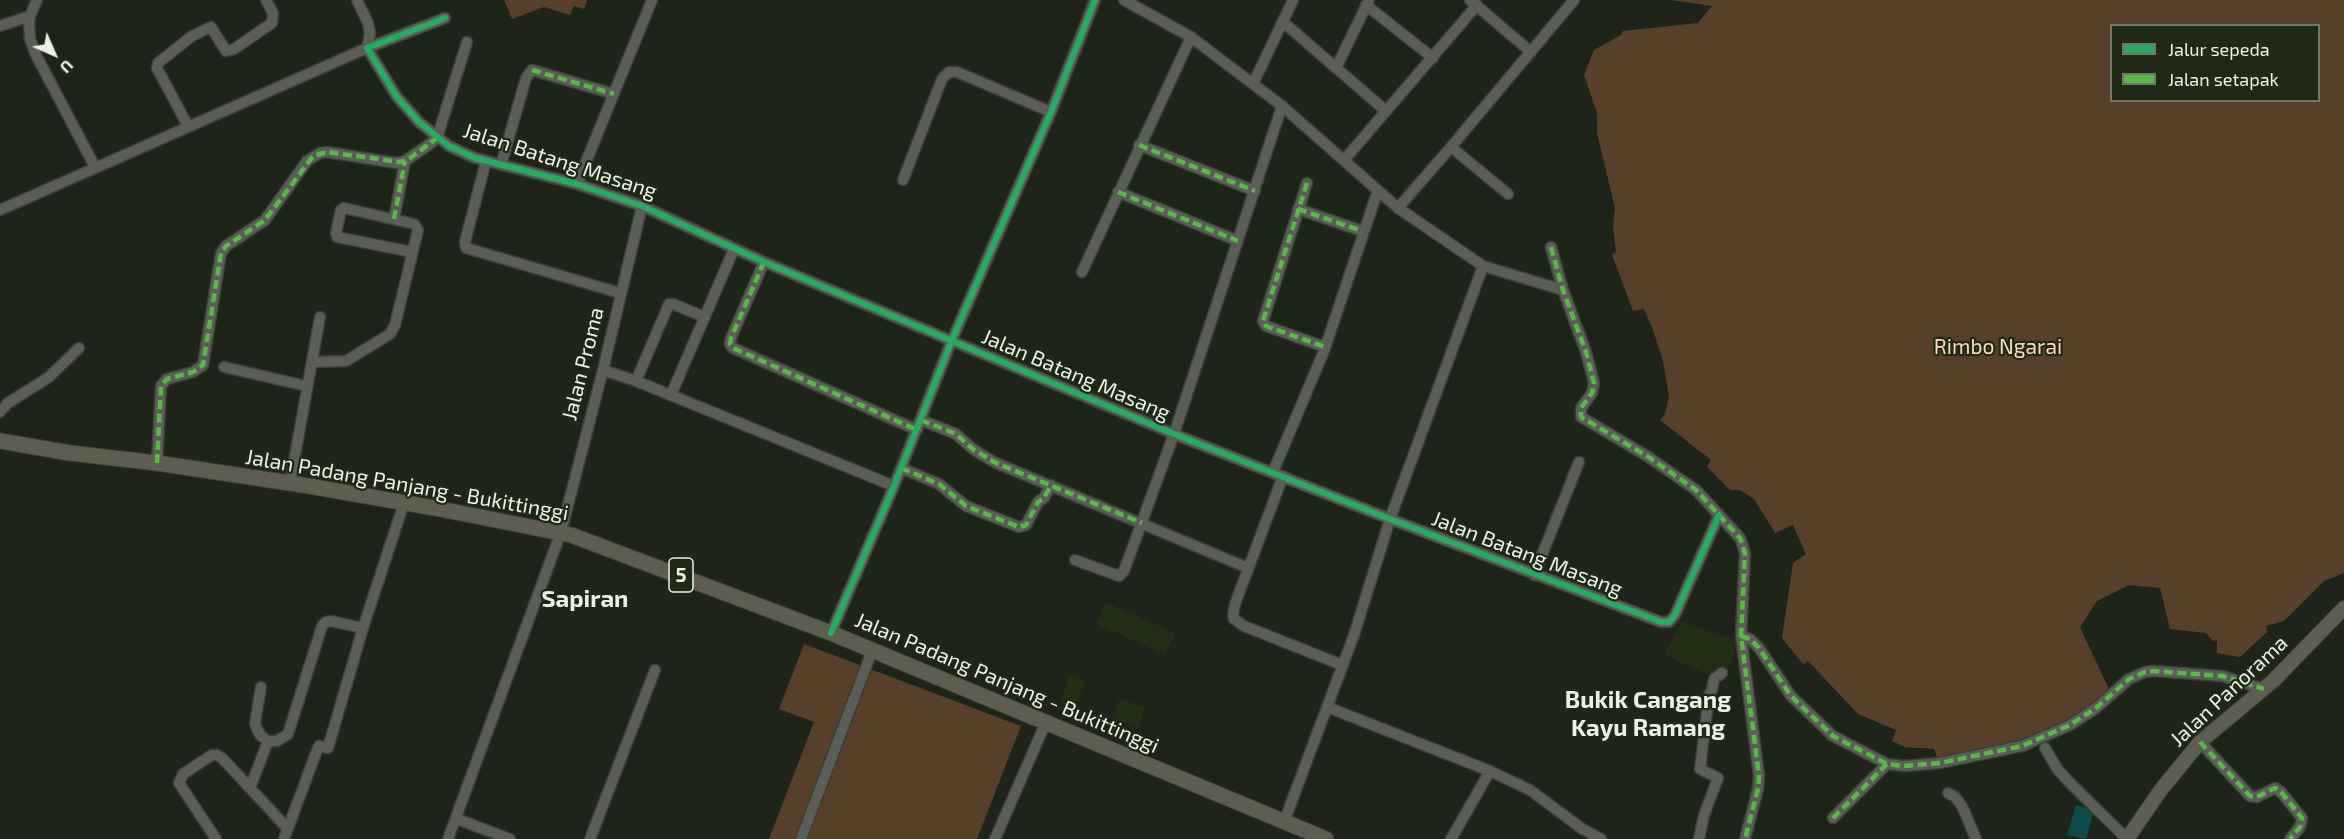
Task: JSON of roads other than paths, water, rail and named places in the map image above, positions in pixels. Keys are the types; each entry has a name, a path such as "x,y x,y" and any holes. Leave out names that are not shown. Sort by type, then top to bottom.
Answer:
{"highway":[{"name":"Jalan Padang Panjang - Bukittinggi","path":"0,441 70,453 157,463 290,483 561,532 656,565 831,633 1326,839"}],"main road":[{"name":"Jalan Panorama","path":"2127,839 2160,791 2200,742 2264,689 2344,608"}],"street":[{"path":"37,0 30,15 30,39 36,56 95,167"},
{"path":"188,126 157,68 158,63 192,36 212,27 226,51 234,49 272,23 273,13 266,0"},
{"path":"357,0 368,23 370,33 367,48"},
{"path":"578,184 652,0"},
{"path":"831,633 894,486 952,340 1051,112 1095,0"},
{"path":"1124,0 1191,37 1282,106 1398,208 1483,266 1563,290"},
{"path":"1253,84 1293,0"},
{"path":"1398,208 1574,0"},
{"path":"1336,68 1368,3 1433,58"},
{"path":"1344,159 1433,58 1474,3 1531,51"},
{"path":"0,26 30,15"},
{"path":"0,210 367,48 445,18"},
{"path":"1283,22 1386,111"},
{"path":"1082,272 1191,37"},
{"path":"157,463 161,386 167,379 193,372 202,365 221,253 226,246 265,220 307,161 320,153 327,152 396,163 405,161 437,138 467,42"},
{"name":"Jalan Batang Masang","path":"367,48 397,97 437,138 461,153 578,184 642,206 764,262 1174,434 1534,575 1661,622 1669,622 1675,615 1719,515"},
{"path":"501,165 526,78 532,70 614,94"},
{"path":"903,180 942,79 949,72 957,72 1051,112"},
{"path":"1075,560 1119,576 1124,571 1174,434 1282,106"},
{"path":"1139,145 1255,191"},
{"path":"1451,147 1508,194"},
{"path":"394,219 405,161"},
{"path":"486,161 465,243 466,248 620,293"},
{"path":"1307,183 1263,321 1266,326 1325,347"},
{"path":"1342,665 1234,620 1233,615 1278,474 1325,347 1362,231 1378,190"},
{"path":"1118,192 1238,241"},
{"name":"Jalan Proma","path":"448,839 561,532 642,206"},
{"path":"312,362 346,361 390,334 395,325 412,252 417,226 344,208 340,212 336,235 412,252"},
{"path":"1298,209 1362,231"},
{"path":"1551,247 1594,383 1592,393 1581,408 1581,417 1676,475 1702,495 1740,538 1745,554 1741,636 1759,776 1745,839"},
{"path":"671,395 734,249"},
{"path":"764,262 730,338 733,348 919,425 956,434 974,450 996,463 1248,568"},
{"path":"1284,822 1354,635 1390,519 1483,266"},
{"path":"636,381 669,304 705,317"},
{"path":"290,483 320,317"},
{"path":"0,412 8,403 49,377 79,348"},
{"path":"224,367 306,386"},
{"path":"603,370 636,381 894,486"},
{"path":"1534,575 1579,462"},
{"path":"901,468 944,487 966,506 1019,527 1026,525 1038,502 1044,498 1051,485"},
{"path":"286,834 319,746 328,748 363,628 404,503"},
{"path":"261,687 255,723 261,736 268,741 277,741 288,734 322,626 331,621 363,628"},
{"path":"1741,636 1750,639 1759,648 1791,696 1833,736 1887,764 1904,766 1940,763 2022,746 2070,724 2096,708 2126,681 2145,672 2229,676 2264,689"},
{"path":"801,839 872,651"},
{"path":"590,839 655,670"},
{"path":"1699,839 1704,815 1718,778 1700,769 1708,695 1712,690 1714,679 1722,673"},
{"path":"1327,707 1490,771 1538,794 1570,821 1601,839"},
{"path":"995,839 1046,722"},
{"path":"250,788 268,741"},
{"path":"2200,742 2250,796 2257,797 2275,788 2281,792 2302,818 2300,826 2290,839"},
{"path":"2045,748 2058,770 2127,839"},
{"path":"216,839 180,787 180,778 212,755 217,755 250,788 286,834"},
{"path":"1833,818 1887,764"},
{"path":"1451,839 1490,771"},
{"path":"1948,793 1955,796 1962,806 1976,839"},
{"path":"457,819 510,839"}],"water":[{"path":"2076,805 2094,810 2086,839 2067,835"}],"district":[{"name":"Sapiran","path":"585,599"},
{"name":"Bukik Cangang Kayu Ramang","path":"1648,714"}],"park label":[{"name":"Rimbo Ngarai","path":"1998,347"}]}
